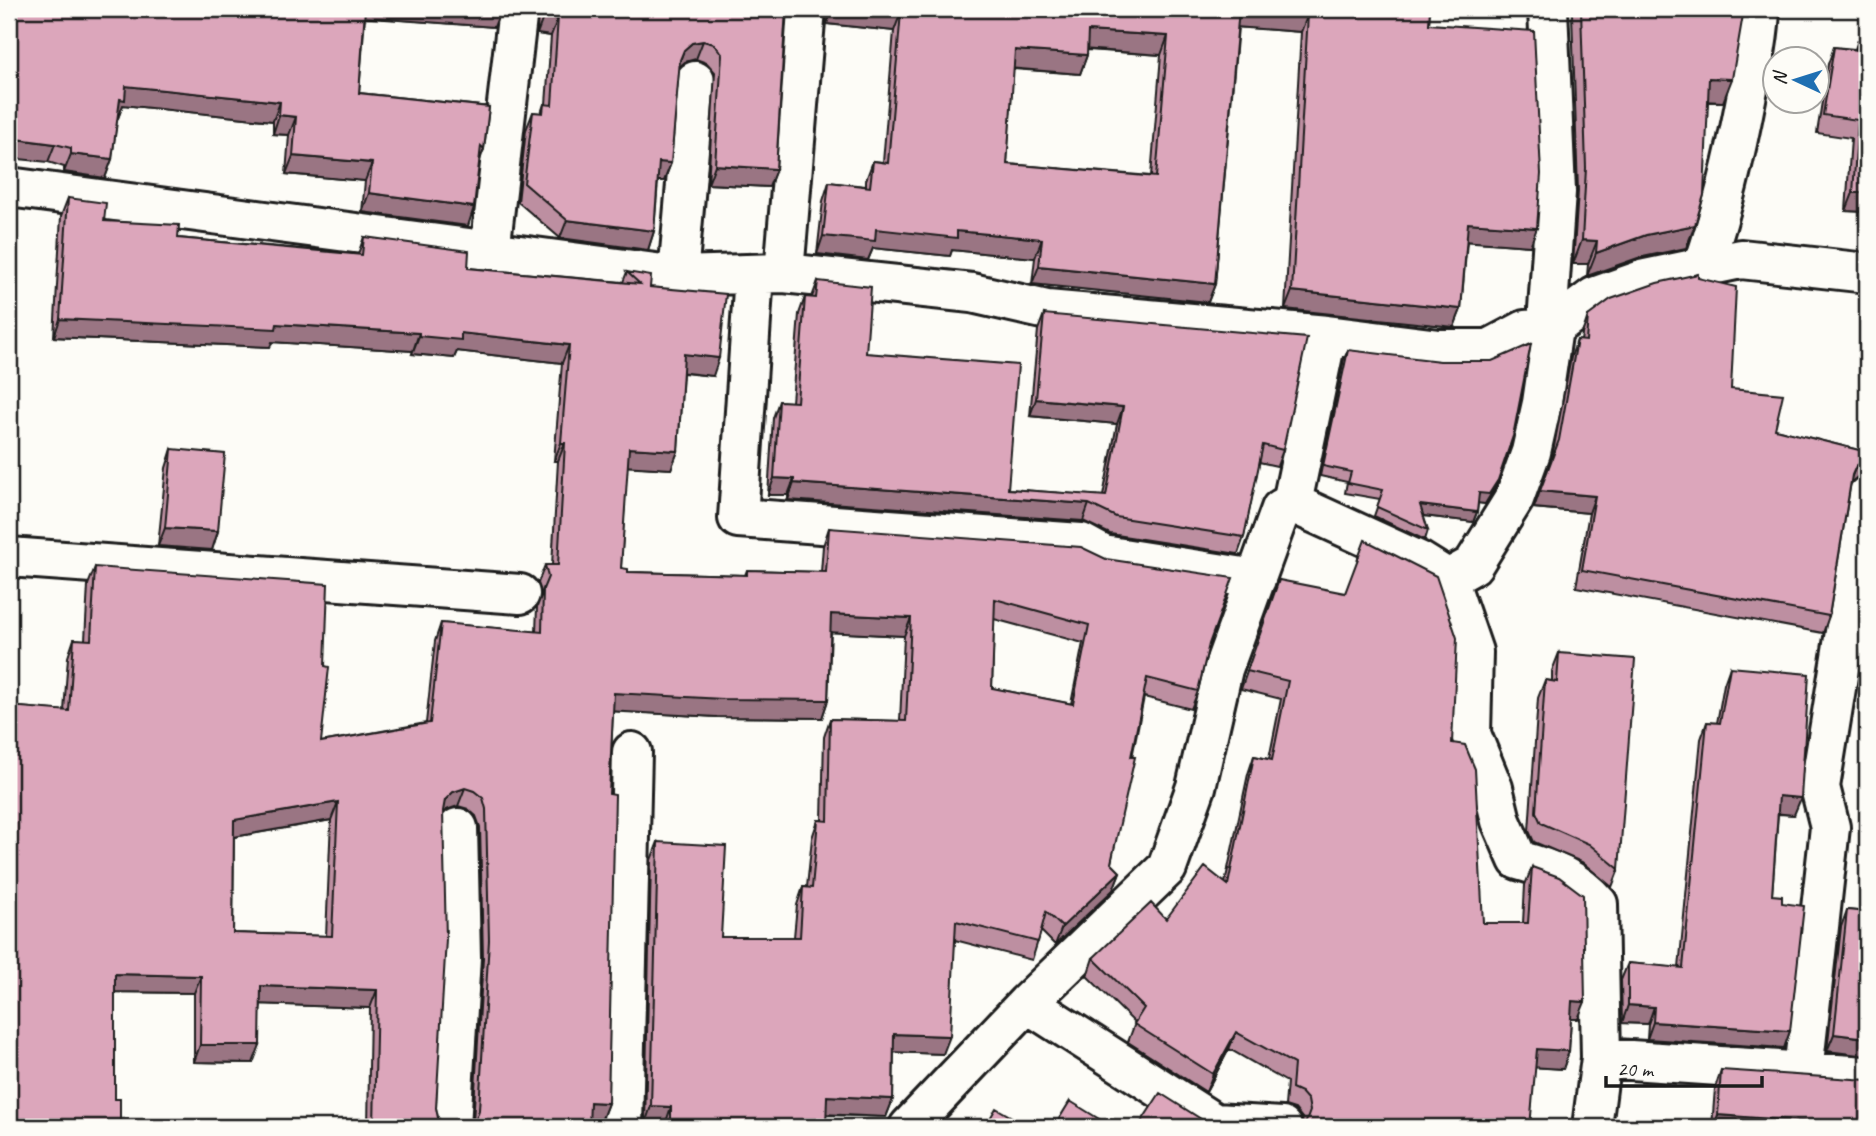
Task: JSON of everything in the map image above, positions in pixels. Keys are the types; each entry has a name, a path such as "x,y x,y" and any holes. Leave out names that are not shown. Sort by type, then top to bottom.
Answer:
{"street":[{"path":"490,251 518,9"},
{"path":"806,9 738,518 1081,543 1103,555 1256,579"},
{"path":"1448,579 1473,565 1514,499 1531,452 1553,328 1548,309 1556,192 1548,9"},
{"path":"1703,267 1719,220 1735,156 1759,31 1760,9"},
{"path":"678,276 695,81"},
{"path":"9,187 678,276 769,274 972,293 1047,310 1326,335 1438,349 1489,349 1525,330 1553,328 1594,297 1644,279 1741,259 1867,273"},
{"path":"909,1127 1027,1003 1167,868 1196,786 1223,669 1281,509 1292,503 1326,335"},
{"path":"1803,1072 1830,827 1820,787 1867,496"},
{"path":"1292,503 1419,561 1448,579 1474,652 1471,734 1493,788 1500,821 1518,860 1552,869 1581,885 1598,904 1601,1058 1592,1127"},
{"path":"9,557 520,594"},
{"path":"623,1127 632,752"},
{"path":"451,1127 461,957 458,828"},
{"path":"1027,1003 1214,1123 1282,1127"},
{"path":"1601,1058 1867,1076"}],"building":[{"path":"9,9 365,9 359,93 489,107 484,149 481,146 474,207 369,193 372,163 293,156 296,117 279,115 280,102 126,86 125,100 120,99 112,159 71,154 71,148 55,144 9,138"},
{"path":"544,9 786,9 776,169 715,165 722,54 714,44 703,41 692,43 684,50 680,60 671,163 659,162 654,231 567,220 524,183 533,112 543,113 544,104 552,105 558,17 544,15"},
{"path":"869,9 1239,9 1215,284 1039,266 1042,239 957,231 957,238 876,229 875,241 823,236 829,182 870,187 873,161 888,163 901,12","holes":["1088,31 1168,36 1156,177 1007,164 1015,50 1087,55"]},
{"path":"1242,9 1430,9 1429,24 1534,31 1541,174 1537,228 1468,223 1461,309 1292,291 1308,14"},
{"path":"1581,9 1744,9 1732,79 1709,78 1704,195 1695,225 1646,235 1596,253 1597,241 1582,240 1586,168"},
{"path":"1858,40 1867,41 1867,193 1853,193 1858,120 1830,116 1830,72 1834,47 1856,50"},
{"path":"68,198 106,203 104,221 179,225 178,238 362,255 364,237 469,251 468,268 640,284 627,272 651,276 650,287 726,294 719,358 684,354 678,451 629,448 621,568 628,569 628,572 747,575 747,570 826,572 829,528 1081,547 1106,559 1233,578 1209,644 1198,691 1147,678 1131,757 1135,757 1111,863 1120,872 1062,927 1046,912 1038,942 956,921 950,1036 894,1034 893,1099 827,1096 826,1127 671,1127 671,1107 651,1106 658,842 726,846 721,937 800,937 803,887 812,888 818,820 828,821 830,719 906,721 911,618 831,614 828,700 723,699 614,693 609,794 615,795 608,1103 590,1102 589,1127 469,1127 475,1122 479,1110 489,940 486,809 483,798 465,788 453,792 445,800 443,811 446,939 436,1108 438,1118 446,1127 374,1127 377,990 261,986 260,1045 200,1045 201,976 115,974 115,1099 120,1099 120,1127 9,1127 9,706 69,711 74,639 91,640 95,567 328,584 325,666 329,667 321,742 430,723 441,623 542,632 543,589 548,577 545,565 558,565 565,443 561,443 569,345 461,333 461,340 419,336 419,333 277,324 276,329 60,319","holes":["995,599 1089,625 1073,704 992,688","338,802 332,936 233,933 234,820"]},
{"path":"1698,274 1698,278 1736,287 1731,389 1783,394 1775,429 1867,452 1867,458 1856,466 1852,475 1829,616 1582,570 1595,496 1540,491 1559,440 1577,340 1586,341 1588,316 1611,299 1657,283"},
{"path":"818,281 871,287 866,353 1018,365 1008,489 1106,496 1123,407 1036,399 1044,314 1307,338 1283,450 1263,445 1244,537 1116,517 1089,504 794,483 794,479 774,478 779,401 797,402 805,297 816,298"},
{"path":"1531,344 1513,436 1498,480 1489,494 1479,493 1477,512 1420,505 1428,530 1377,507 1383,490 1348,483 1351,472 1323,466 1348,350 1440,361 1492,361"},
{"path":"172,449 225,454 218,531 165,528"},
{"path":"1365,540 1436,576 1457,638 1452,743 1465,745 1475,769 1483,923 1528,923 1532,867 1559,877 1583,895 1585,1002 1572,1001 1569,1051 1537,1049 1530,1127 1300,1127 1306,1122 1310,1111 1308,1100 1301,1092 1292,1088 1294,1064 1236,1032 1213,1074 1134,1024 1144,1008 1093,958 1151,903 1166,919 1205,867 1228,885 1254,756 1272,760 1288,681 1247,671 1279,580 1345,593"},
{"path":"1559,653 1635,659 1619,869 1589,844 1541,823 1536,812 1545,680 1557,682"},
{"path":"1730,667 1809,674 1801,798 1779,796 1772,895 1782,896 1782,903 1804,906 1790,1031 1653,1022 1654,1007 1628,1005 1628,963 1683,968 1707,722 1720,723"},
{"path":"1847,910 1867,912 1867,1038 1834,1034"},
{"path":"1721,1070 1867,1080 1867,1127 1827,1127 1827,1123 1718,1115"},
{"path":"1160,1093 1209,1124 1220,1127 1138,1127"},
{"path":"1070,1101 1112,1127 1054,1127"},
{"path":"996,1108 1029,1127 985,1127"}]}
